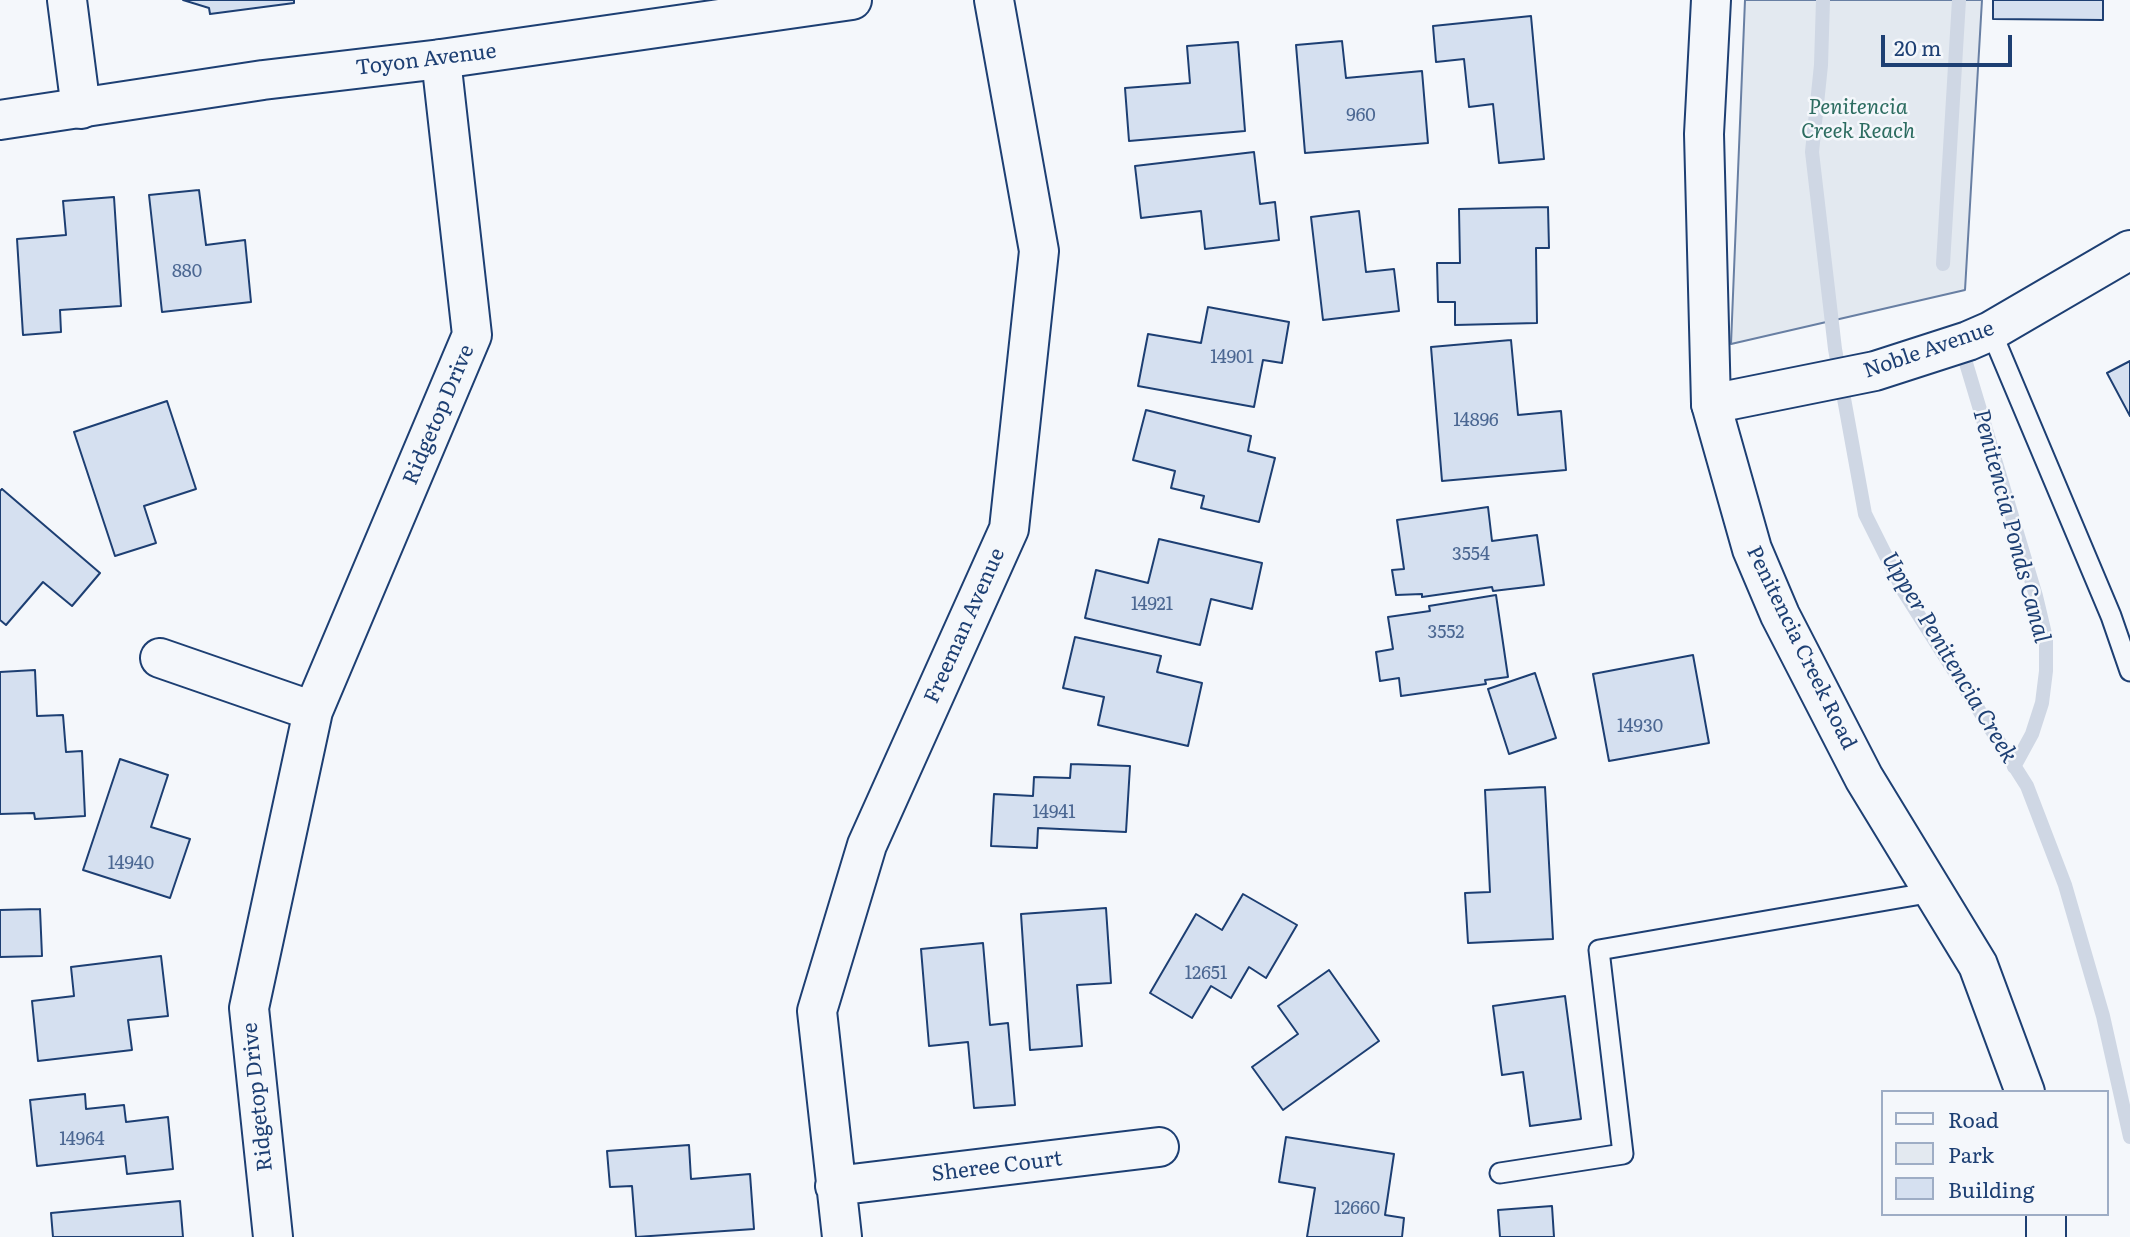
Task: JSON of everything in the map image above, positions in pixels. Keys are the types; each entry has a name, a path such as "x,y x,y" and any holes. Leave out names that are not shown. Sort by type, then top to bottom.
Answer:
{"street":[{"path":"67,0 80,109"},
{"name":"Toyon Avenue","path":"0,120 263,80 441,60 852,0"},
{"name":"Freeman Avenue","path":"842,1237 817,1011 867,845 1009,528 1039,251 994,0"},
{"name":"Penitencia Creek Road","path":"1703,6 1711,404 1752,549 1780,615 1864,778 1978,965 2024,1090"},
{"name":"Ridgetop Drive","path":"273,1237 249,1008 313,711 472,335 441,60"},
{"name":"Noble Avenue","path":"1711,404 1875,371 1991,331 2130,250"},
{"path":"160,658 313,711"},
{"name":"Sheree Court","path":"835,1186 1159,1147"},
{"path":"2046,1216 2046,1237"}],"lane":[{"path":"1991,331 2111,616 2130,671"},
{"path":"1500,1173 1623,1154 1599,950 1933,892"}],"green space":[{"name":"Penitencia Creek Reach","path":"1745,0 1982,0 1965,290 1731,344"}],"building":[{"path":"183,0 294,0 294,3 210,14 209,8"},
{"path":"1993,0 2103,0 2103,20 1993,19"},
{"path":"1531,16 1544,159 1499,163 1493,104 1469,107 1464,59 1436,62 1433,26"},
{"path":"1342,41 1346,78 1422,71 1428,143 1305,153 1296,45"},
{"path":"1238,42 1245,131 1129,141 1125,88 1190,83 1187,46"},
{"path":"1254,152 1260,204 1275,202 1279,240 1205,249 1201,211 1141,218 1135,166"},
{"path":"199,190 206,245 245,240 251,302 162,312 149,195"},
{"path":"114,197 121,306 60,310 61,332 23,335 17,239 66,235 63,201"},
{"path":"1548,207 1549,248 1536,248 1537,323 1455,325 1455,302 1438,302 1437,263 1460,263 1459,209"},
{"path":"1359,211 1366,272 1394,269 1399,311 1323,320 1311,217"},
{"path":"1208,307 1289,322 1282,363 1263,360 1254,407 1138,386 1148,334 1201,343"},
{"path":"1511,340 1518,415 1561,411 1566,470 1442,481 1431,347"},
{"path":"2130,361 2130,416 2107,373"},
{"path":"167,401 196,489 144,506 156,543 115,556 74,432"},
{"path":"1146,410 1251,436 1248,451 1275,458 1259,522 1201,508 1204,496 1171,488 1175,471 1133,460"},
{"path":"2,489 100,573 72,606 43,582 6,625 0,620"},
{"path":"1488,507 1492,541 1537,535 1544,585 1493,591 1492,587 1422,597 1422,594 1396,595 1392,570 1404,569 1397,520"},
{"path":"1159,539 1262,563 1252,609 1211,599 1200,645 1085,618 1096,570 1148,583"},
{"path":"1496,595 1508,677 1485,680 1486,684 1401,696 1399,678 1380,681 1376,652 1393,649 1388,617 1430,611 1429,606"},
{"path":"1075,637 1161,656 1157,672 1202,683 1188,746 1098,725 1104,697 1063,688"},
{"path":"1693,655 1709,743 1609,761 1593,674"},
{"path":"35,670 37,716 63,715 66,752 82,751 85,816 35,819 34,813 0,814 0,672"},
{"path":"1535,673 1556,738 1509,754 1488,689"},
{"path":"120,759 168,775 151,827 190,839 170,898 83,870"},
{"path":"1071,764 1130,766 1126,832 1038,828 1037,848 991,846 994,794 1033,796 1034,777 1070,778"},
{"path":"1545,787 1553,939 1468,943 1465,893 1490,892 1485,790"},
{"path":"1243,894 1297,925 1266,978 1249,967 1231,998 1211,986 1192,1018 1150,993 1196,914 1222,930"},
{"path":"1106,908 1111,983 1077,985 1082,1046 1030,1050 1021,914"},
{"path":"40,909 42,956 0,957 0,910"},
{"path":"983,943 990,1025 1008,1023 1015,1105 974,1108 968,1042 929,1046 921,949"},
{"path":"161,956 168,1016 128,1020 132,1050 38,1061 32,1001 74,996 71,967"},
{"path":"1329,970 1379,1041 1283,1110 1252,1067 1298,1034 1278,1006"},
{"path":"1565,996 1581,1119 1530,1126 1523,1072 1502,1075 1493,1006"},
{"path":"85,1094 86,1109 124,1105 126,1122 168,1117 173,1169 127,1174 125,1156 37,1166 30,1100"},
{"path":"1286,1137 1394,1154 1385,1215 1404,1218 1402,1237 1307,1237 1315,1188 1279,1182"},
{"path":"689,1145 691,1179 750,1174 754,1229 636,1237 632,1186 610,1187 607,1151"},
{"path":"180,1201 183,1237 53,1237 51,1213"},
{"path":"1552,1206 1554,1237 1500,1237 1498,1210"}],"waterway":[{"name":"Upper Penitencia Creek","path":"1823,0 1821,65 1812,152 1835,349 1865,514 1904,592 2027,786 2065,885 2103,1016 2130,1137"},
{"name":"Penitencia Ponds Canal","path":"1943,264 1959,0"},
{"name":"Penitencia Ponds Canal","path":"1966,363 2036,596 2046,638 2042,703 2032,734 2014,767"}]}
